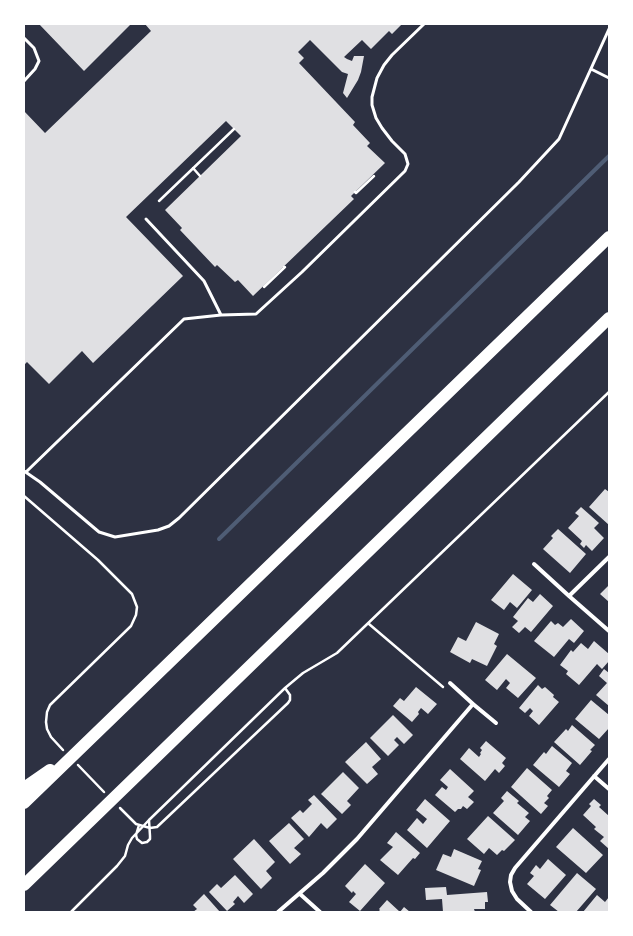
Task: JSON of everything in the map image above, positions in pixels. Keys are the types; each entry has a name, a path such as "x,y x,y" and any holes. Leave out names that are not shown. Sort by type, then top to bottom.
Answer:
{"highway":[{"path":"24,803 609,237"},
{"path":"24,885 609,318"},
{"path":"24,788 80,749"}],"street":[{"path":"569,596 609,557"},
{"path":"534,564 609,631"},
{"path":"450,683 496,723"},
{"path":"278,912 300,894 364,832 474,704"},
{"path":"531,912 512,892 510,882 515,868 609,759"},
{"path":"594,776 609,789"},
{"path":"300,894 320,912"}],"lane":[{"path":"424,24 392,55 384,65 377,78 372,97 372,105 376,118 392,141 405,154 408,164 405,171 302,272 256,314 221,315 184,320 25,471 99,532 115,537 158,530 169,526 179,518 530,171 559,139 609,29"},
{"path":"24,38 34,48 39,61 35,69 24,81"},
{"path":"591,70 609,78"},
{"path":"146,219 204,281 221,315"}],"path":[{"path":"159,201 234,129"},
{"path":"193,168 200,176"},
{"path":"355,192 356,193 374,176"},
{"path":"264,287 285,268 284,266"},
{"path":"71,912 117,866 125,856 132,838 149,820 285,688 303,673 337,653 369,624 609,392"},
{"path":"24,496 98,560 132,594 137,607 134,621 131,626 50,705 47,712 46,722 51,737 66,753"},
{"path":"369,624 445,689"},
{"path":"119,808 139,825 150,828 157,827 290,700 290,695 285,688"},
{"path":"77,764 109,797"},
{"path":"139,825 136,837 140,842 147,842 150,839 149,820"}],"building":[{"path":"39,24 131,24 84,71"},
{"path":"145,24 402,24 392,34 389,31 371,49 362,40 344,57 352,61 354,56 364,56 358,80 347,98 343,93 348,74 342,72 310,40 298,52 304,58 299,63 355,122 353,125 370,143 367,146 385,163 351,196 354,199 253,296 238,280 235,282 217,265 215,267 180,230 182,228 165,210 241,136 226,121 126,217 183,276 93,363 82,351 49,384 27,362 24,365 24,111 45,133 151,31"},
{"path":"605,489 609,492 609,525 589,507"},
{"path":"581,507 599,523 594,528 604,538 592,551 586,545 584,548 580,544 582,541 568,528 579,516 575,513"},
{"path":"558,529 586,554 570,573 543,549 553,538 551,536"},
{"path":"513,574 532,590 517,608 510,602 504,610 491,600"},
{"path":"609,585 609,602 600,594"},
{"path":"540,594 553,606 531,632 525,627 519,633 512,627 518,621 513,617 528,598 533,602"},
{"path":"571,619 584,631 574,643 569,639 554,657 534,641 551,621 555,625 558,623 563,627"},
{"path":"476,622 499,634 494,644 497,646 487,666 472,659 470,663 450,652 458,637 466,641"},
{"path":"594,641 609,654 609,661 602,669 597,664 579,685 566,674 568,671 560,665 571,650 573,652 581,643 588,649"},
{"path":"507,654 536,678 518,698 506,688 510,683 506,679 497,690 485,680"},
{"path":"604,669 609,673 609,706 596,695 607,683 599,676"},
{"path":"538,685 542,689 545,687 559,702 539,725 529,716 533,711 530,708 525,713 519,708"},
{"path":"416,687 437,704 428,714 421,708 418,712 419,714 412,722 393,706 400,698 404,701"},
{"path":"591,700 609,715 609,728 599,739 575,719"},
{"path":"393,715 413,735 404,744 397,737 394,740 399,745 388,756 370,738"},
{"path":"572,725 595,745 580,765 554,742 566,729 568,731"},
{"path":"486,741 506,758 502,763 505,766 499,773 495,769 485,781 460,759 469,748 479,757 482,750 480,748"},
{"path":"366,742 381,759 372,767 378,774 367,784 345,762"},
{"path":"552,746 572,763 566,771 570,774 559,787 533,765 544,752 546,754"},
{"path":"527,768 552,790 547,796 549,798 544,803 548,806 541,814 511,787"},
{"path":"450,769 474,791 468,797 474,802 467,809 463,806 455,812 435,795 442,787 446,790 448,787 440,780"},
{"path":"343,772 359,788 347,801 351,805 342,814 321,794"},
{"path":"507,791 519,801 517,803 529,813 525,817 530,821 518,835 493,813 504,801 501,798"},
{"path":"314,795 337,819 327,829 321,823 309,837 291,818 300,810 303,813 312,804 308,800"},
{"path":"425,799 450,821 427,848 407,830 417,818 423,824 427,819 416,810"},
{"path":"594,799 601,805 599,807 609,816 609,849 600,841 604,837 594,829 596,827 583,815 591,806 589,804"},
{"path":"488,816 515,840 504,851 502,850 497,855 489,848 484,854 467,839"},
{"path":"289,823 304,839 294,848 301,854 290,864 269,841"},
{"path":"573,828 603,855 586,873 556,847"},
{"path":"396,832 420,853 415,859 413,858 398,875 380,860 393,847 387,843"},
{"path":"254,839 275,862 266,871 272,878 261,889 233,859"},
{"path":"454,849 482,861 478,869 481,870 474,886 436,870 443,854 451,857"},
{"path":"548,859 566,875 545,899 527,884 534,876 530,873 536,865 540,869"},
{"path":"365,864 385,883 360,911 349,902 356,894 353,891 352,893 345,886"},
{"path":"577,873 596,889 576,912 559,912 550,905"},
{"path":"235,875 253,894 244,903 238,896 233,902 235,904 227,911 209,892 217,884 221,888"},
{"path":"446,887 447,895 487,892 488,902 485,902 485,909 474,909 475,912 443,912 442,899 426,900 425,888"},
{"path":"204,894 220,912 193,912 197,909 193,905"},
{"path":"597,895 605,902 609,897 609,912 583,912"},
{"path":"387,900 400,912 378,912"},
{"path":"404,907 410,912 400,912"}],"waterway":[{"path":"219,539 609,156"}]}
